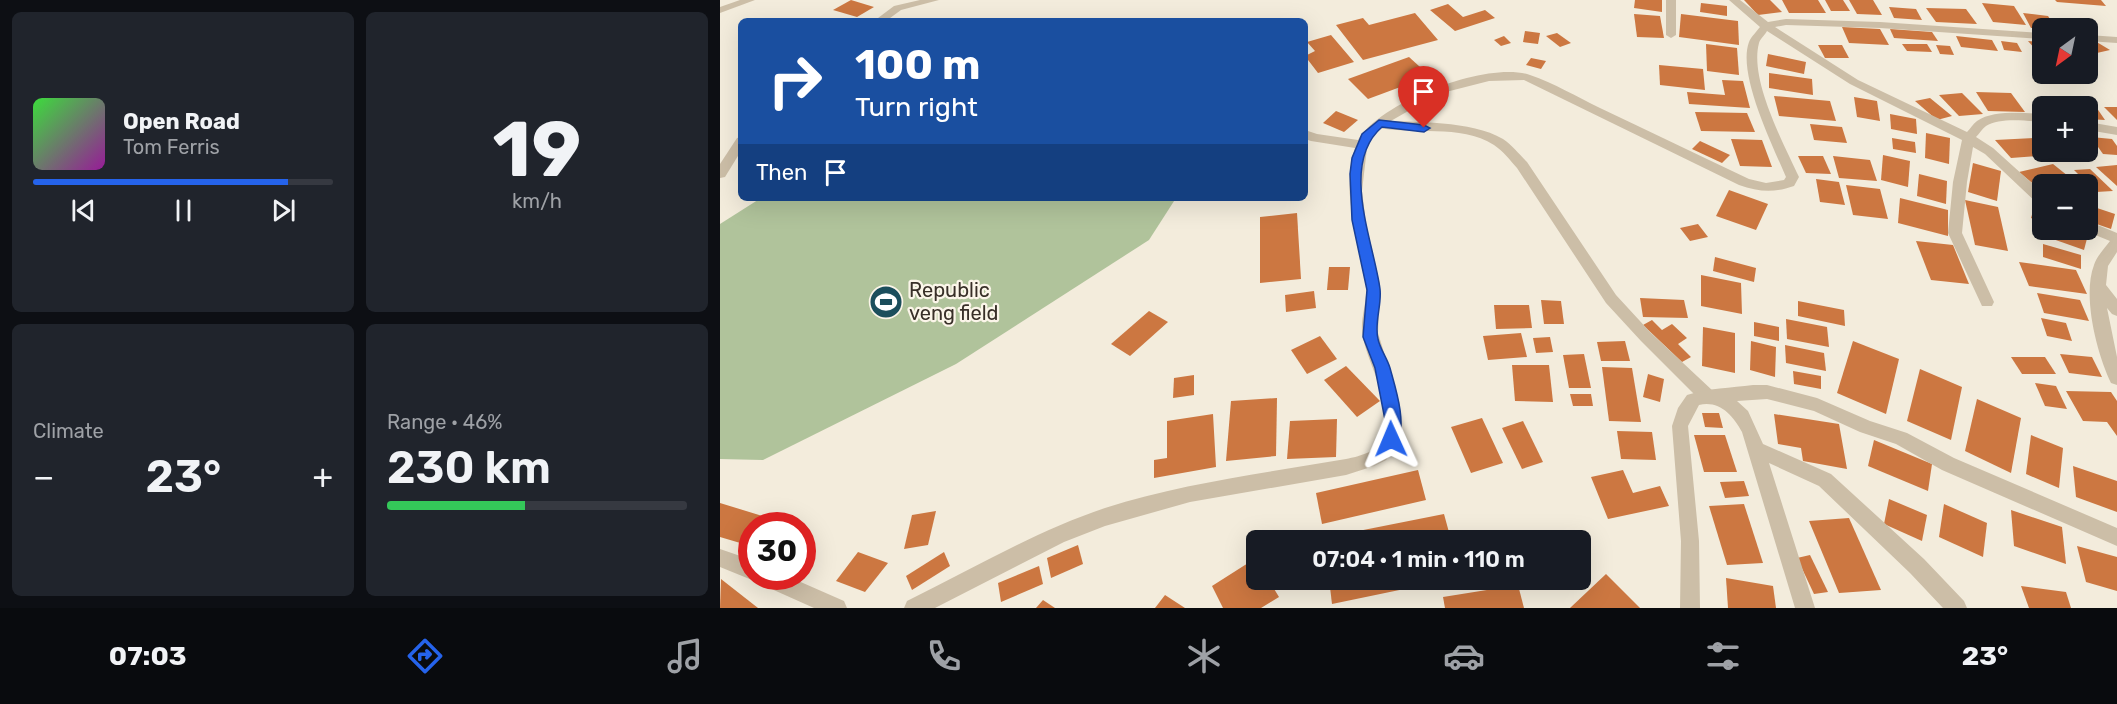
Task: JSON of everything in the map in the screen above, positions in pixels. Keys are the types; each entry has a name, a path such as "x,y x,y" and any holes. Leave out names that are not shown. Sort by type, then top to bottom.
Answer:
{"street":[{"path":"720,10 750,0"},
{"path":"883,18 898,8 934,0"},
{"path":"1671,0 1671,35"},
{"path":"1734,0 1766,26 1854,82 1969,138 1989,151 2032,191"},
{"path":"914,608 1058,536 1105,517 1190,494 1346,468 1368,462 1383,453 1391,439 1394,425 1382,368 1370,337 1374,290 1358,220 1356,174 1358,158 1368,134 1413,101 1457,85 1501,78 1526,77 1744,182 1757,187 1782,186 1789,183 1793,177 1761,105 1753,67 1754,42 1766,26 1786,22 1868,24 2032,35"},
{"path":"2098,39 2117,40"},
{"path":"1987,302 1955,233 1960,182 1969,138 1981,124 1993,120 2032,118"},
{"path":"1379,124 1469,133 1491,138 1508,148 1522,165 1611,299 1646,337 1712,396 1729,404 1742,416 1750,430 1805,608"},
{"path":"2098,128 2117,131"},
{"path":"1308,135 1363,145"},
{"path":"720,174 738,146"},
{"path":"2098,231 2117,240 2100,269 2102,330 2117,378"},
{"path":"2100,288 2117,310"},
{"path":"1690,608 1690,541 1680,426 1684,412 1693,400 1712,396 1767,392 1817,405 1866,427 1901,438 1948,464 2117,537"},
{"path":"1756,449 1825,480 1917,566 1957,608"},
{"path":"720,558 738,565"},
{"path":"796,590 837,608"}],"green space":[{"name":"Republic veng field","path":"756,201 1174,201 1149,240 956,364 763,460 720,459 720,224"}],"building":[{"path":"851,0 874,7 857,17 833,10"},
{"path":"1635,0 1662,0 1662,12 1634,8"},
{"path":"1744,0 1770,0 1782,12 1758,15"},
{"path":"1782,0 1818,0 1826,13 1789,13"},
{"path":"1825,0 1843,0 1850,11 1831,11"},
{"path":"1849,0 1873,0 1882,15 1857,14"},
{"path":"2055,0 2101,0 2106,6 2057,2"},
{"path":"1701,3 1727,6 1727,16 1700,12"},
{"path":"1982,3 2014,6 2026,25 1993,22"},
{"path":"1448,4 1463,17 1485,10 1495,18 1455,31 1430,10"},
{"path":"1889,7 1916,9 1922,20 1894,18"},
{"path":"1926,8 1966,9 1977,24 1936,22"},
{"path":"1415,13 1438,40 1363,60 1336,25 1363,18 1369,25"},
{"path":"2023,13 2049,18 2032,18 2031,28"},
{"path":"1634,14 1660,16 1664,38 1637,37"},
{"path":"1681,14 1738,21 1739,45 1679,37"},
{"path":"1842,27 1880,29 1889,45 1849,43"},
{"path":"1890,29 1932,32 1938,41 1894,38"},
{"path":"1525,31 1540,33 1538,44 1523,42"},
{"path":"1557,33 1571,43 1560,47 1546,36"},
{"path":"1331,35 1354,62 1318,73 1308,60 1308,54 1315,51 1308,42"},
{"path":"1504,36 1511,43 1501,46 1494,40"},
{"path":"1956,36 1992,40 1998,51 1961,47"},
{"path":"2001,41 2017,43 2022,52 2004,50"},
{"path":"2098,43 2110,50 2098,53"},
{"path":"1706,44 1737,48 1739,75 1707,71"},
{"path":"1902,44 1927,44 1932,52 1907,51"},
{"path":"1818,45 1842,45 1849,58 1825,58"},
{"path":"1936,45 1950,46 1954,55 1940,54"},
{"path":"1768,54 1806,62 1804,74 1766,66"},
{"path":"1409,57 1430,76 1368,99 1348,79"},
{"path":"1531,58 1546,61 1541,69 1526,65"},
{"path":"1659,65 1703,69 1705,90 1660,85"},
{"path":"1769,73 1812,79 1813,95 1769,88"},
{"path":"1722,80 1743,81 1750,108 1689,104 1687,92 1725,95"},
{"path":"1976,92 2011,93 2025,112 1988,111"},
{"path":"1962,93 1983,114 1959,116 1939,95"},
{"path":"1774,96 1830,101 1836,121 1779,116"},
{"path":"1854,97 1877,101 1880,121 1857,117"},
{"path":"1930,98 1952,116 1937,120 1915,101"},
{"path":"2104,107 2117,107 2117,120"},
{"path":"2098,110 2105,120 2098,120"},
{"path":"1336,111 1358,120 1344,132 1323,123"},
{"path":"1695,112 1747,113 1755,132 1701,131"},
{"path":"1890,114 1916,119 1917,134 1891,129"},
{"path":"1810,124 1842,127 1847,143 1814,140"},
{"path":"1926,133 1950,138 1949,164 1925,158"},
{"path":"1892,138 1915,142 1916,153 1893,149"},
{"path":"2032,138 2032,156 2011,158 1995,140"},
{"path":"2098,138 2112,139 2117,146 2117,155 2103,154 2098,147"},
{"path":"1731,139 1762,140 1772,167 1740,166"},
{"path":"1700,141 1730,155 1722,163 1692,149"},
{"path":"1883,155 1910,161 1908,187 1881,180"},
{"path":"1798,156 1823,156 1831,174 1806,173"},
{"path":"1833,156 1870,160 1877,181 1839,178"},
{"path":"1973,163 2001,171 1997,201 1968,192"},
{"path":"2053,164 2066,174 2032,174 2032,183 2019,172"},
{"path":"2117,165 2117,186 2096,167"},
{"path":"2090,169 2095,174 2078,174 2074,170"},
{"path":"1919,174 1947,181 1946,204 1917,196"},
{"path":"2098,177 2113,191 2098,192"},
{"path":"1816,179 1839,182 1845,205 1820,202"},
{"path":"1846,185 1880,189 1888,219 1853,215"},
{"path":"1729,190 1768,204 1756,230 1716,216"},
{"path":"1900,198 1948,210 1948,236 1898,223"},
{"path":"1965,200 1998,207 2008,251 1975,245"},
{"path":"2098,208 2115,214 2111,229 2098,224"},
{"path":"1297,213 1301,279 1260,283 1260,217"},
{"path":"1698,224 1708,237 1690,241 1680,228"},
{"path":"2056,240 2087,240 2084,250"},
{"path":"1916,241 1953,245 1969,284 1931,280"},
{"path":"2043,244 2081,255 2081,269 2043,257"},
{"path":"1715,257 1756,268 1754,282 1713,271"},
{"path":"2019,262 2076,270 2087,294 2029,286"},
{"path":"1329,267 1350,267 1348,290 1327,290"},
{"path":"1701,275 1741,283 1742,314 1701,306"},
{"path":"1314,291 1316,308 1286,312 1285,295"},
{"path":"2037,293 2080,300 2089,321 2044,313"},
{"path":"1640,298 1684,300 1688,318 1643,317"},
{"path":"1541,300 1561,301 1564,324 1544,324"},
{"path":"1798,301 1844,310 1845,326 1798,316"},
{"path":"1494,305 1529,305 1532,328 1496,329"},
{"path":"1149,311 1168,322 1130,356 1111,344"},
{"path":"2041,318 2066,323 2072,341 2047,336"},
{"path":"1786,319 1827,327 1829,347 1787,339"},
{"path":"1652,320 1662,330 1672,324 1687,338 1678,344 1691,357 1682,362 1643,325"},
{"path":"1754,322 1779,327 1779,341 1754,336"},
{"path":"1703,327 1735,333 1735,373 1702,366"},
{"path":"1521,333 1527,357 1488,360 1483,336"},
{"path":"1320,336 1337,359 1307,374 1291,350"},
{"path":"1550,337 1553,352 1536,353 1533,338"},
{"path":"1625,341 1630,361 1601,361 1597,342"},
{"path":"1751,341 1776,347 1775,377 1750,370"},
{"path":"1853,341 1899,359 1886,414 1837,393"},
{"path":"1785,345 1824,353 1826,371 1786,363"},
{"path":"1584,354 1591,388 1569,388 1563,355"},
{"path":"2060,354 2092,357 2102,377 2069,373"},
{"path":"2011,357 2045,357 2056,374 2022,374"},
{"path":"1512,365 1549,365 1553,402 1515,401"},
{"path":"1346,366 1380,401 1357,417 1324,380"},
{"path":"1602,367 1632,368 1641,422 1609,421"},
{"path":"1920,369 1962,387 1951,440 1907,421"},
{"path":"1793,371 1821,376 1821,389 1794,384"},
{"path":"1648,374 1664,379 1660,402 1643,397"},
{"path":"1194,375 1194,395 1173,398 1174,378"},
{"path":"2035,383 2056,386 2067,409 2045,406"},
{"path":"2066,391 2111,392 2117,401 2117,436 2107,422 2083,421"},
{"path":"1570,394 1591,394 1593,406 1573,406"},
{"path":"1277,398 1276,456 1226,461 1231,401"},
{"path":"1977,399 2021,418 2011,473 1965,451"},
{"path":"1702,413 1719,413 1723,428 1705,427"},
{"path":"1213,414 1216,467 1154,478 1154,460 1167,458 1167,421"},
{"path":"1774,414 1839,424 1847,469 1803,461 1801,448 1778,444"},
{"path":"1482,418 1503,463 1471,473 1451,427"},
{"path":"1337,419 1336,457 1287,459 1290,421"},
{"path":"1523,421 1543,462 1522,469 1502,428"},
{"path":"1617,431 1652,432 1656,460 1621,459"},
{"path":"1694,435 1725,435 1737,472 1704,472"},
{"path":"2031,435 2063,448 2059,488 2026,474"},
{"path":"1874,440 1932,464 1928,491 1868,466"},
{"path":"2073,466 2117,481 2117,512 2076,497"},
{"path":"1418,470 1426,500 1322,524 1316,493"},
{"path":"1623,470 1633,493 1660,486 1669,506 1608,519 1591,477"},
{"path":"1744,481 1749,496 1725,498 1720,482"},
{"path":"1889,499 1927,515 1922,541 1884,524"},
{"path":"720,503 749,512 738,512 738,542 720,537"},
{"path":"1744,504 1763,563 1727,565 1709,506"},
{"path":"1944,504 1987,523 1983,557 1939,537"},
{"path":"2011,510 2062,527 2066,564 2014,546"},
{"path":"936,511 928,545 904,549 912,515"},
{"path":"1444,514 1448,530 1363,530"},
{"path":"1849,518 1881,590 1839,593 1809,521"},
{"path":"1078,545 1083,564 1051,578 1047,558"},
{"path":"2077,546 2117,557 2117,591 2086,582"},
{"path":"858,552 888,563 865,592 836,581"},
{"path":"944,552 950,566 912,590 906,576"},
{"path":"1810,555 1828,592 1814,594 1797,558"},
{"path":"1246,564 1246,590 1275,590 1279,597 1261,608 1223,608 1212,586"},
{"path":"1039,566 1043,584 1001,602 998,583"},
{"path":"1606,574 1640,608 1570,608"},
{"path":"1726,578 1773,586 1776,608 1728,608"},
{"path":"721,579 758,608 720,608"},
{"path":"2021,586 2066,592 2071,608 2029,608"},
{"path":"1330,590 1399,590 1332,604"},
{"path":"1487,590 1519,590 1524,608 1445,608 1443,597"},
{"path":"1165,595 1185,608 1155,608"},
{"path":"1043,600 1055,608 1036,608"}],"place":[{"name":"Republic veng field","path":"886,302"}],"route":[{"path":"1391,439 1394,425 1382,368 1370,337 1374,290 1358,220 1356,174 1358,158 1368,134 1379,124 1424,128"}]}
